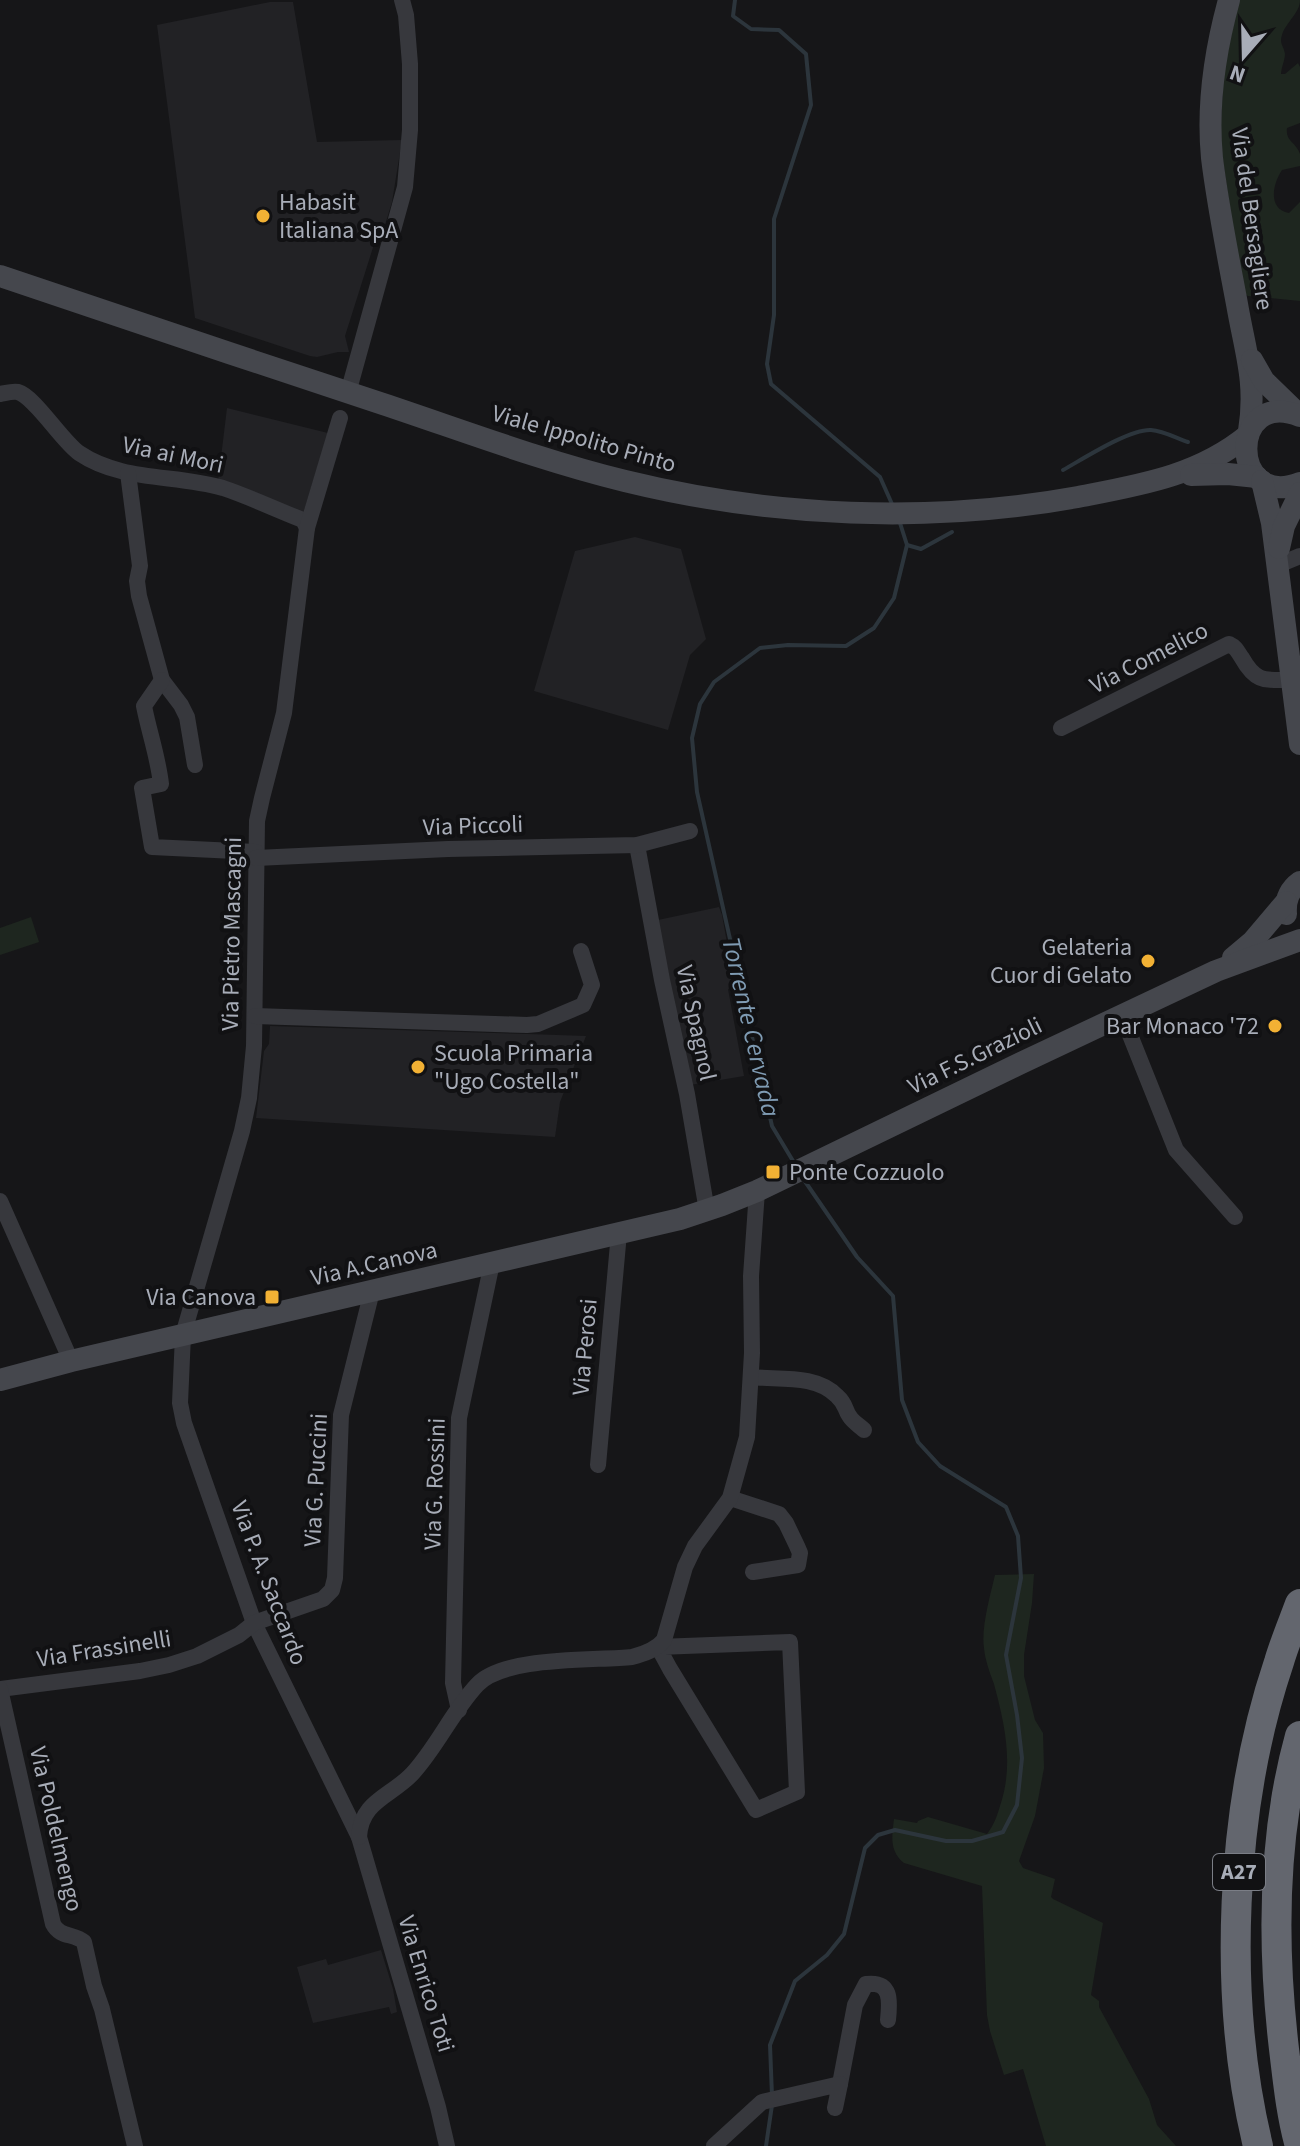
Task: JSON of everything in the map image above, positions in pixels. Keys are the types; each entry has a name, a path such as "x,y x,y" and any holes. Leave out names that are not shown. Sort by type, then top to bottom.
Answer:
{"highway":[{"name":"A27","path":"1258,2146 1238,2016 1236,1911 1244,1819 1258,1740 1278,1663 1300,1604"},
{"name":"A27","path":"1300,1736 1282,1825 1277,1908 1279,2006 1291,2116 1300,2146"}],"main road":[{"name":"Via del Bersagliere","path":"1229,0 1215,67 1211,105 1212,157 1248,351 1253,400 1245,452 1248,463 1260,479"},
{"name":"Viale Ippolito Pinto","path":"0,276 579,469 683,494 771,507 913,513 1056,501 1174,476 1220,456 1263,416 1285,411 1299,415"},
{"name":"Via del Bersagliere","path":"1248,351 1264,381 1299,415"},
{"name":"Viale Ippolito Pinto","path":"1174,476 1228,474 1260,479 1281,487 1300,483"},
{"path":"1260,479 1272,523 1300,744"},
{"path":"1277,569 1284,526 1300,493"},
{"path":"1295,886 1288,920 1300,934"},
{"name":"Via F.S.Grazioli","path":"1216,971 1252,942 1295,886"},
{"name":"Via F.S.Grazioli","path":"757,1191 1216,971 1300,940"},
{"name":"Via A.Canova","path":"0,1380 619,1233 707,1211 757,1191"}],"street":[{"path":"348,393 405,187 410,130 410,64 402,0"},
{"name":"Via ai Mori","path":"0,394 12,392 27,396 64,439 97,462 128,473 223,488 303,520 307,528"},
{"name":"Via Pietro Mascagni","path":"183,1335 247,1113 255,1016 257,821 284,713 307,528 340,418"},
{"path":"128,473 140,566 137,581 139,596 162,680 187,717 195,765"},
{"path":"1277,569 1300,556"},
{"name":"Via Comelico","path":"1061,728 1229,644 1236,647 1253,675 1261,680 1292,680"},
{"name":"Via Piccoli","path":"162,680 144,706 157,754 161,784 142,788 152,847 256,855 637,845 690,831"},
{"name":"Via Spagnol","path":"637,845 707,1211"},
{"path":"255,1016 538,1024 583,1005 592,985 581,951"},
{"path":"1122,1015 1176,1150 1235,1217"},
{"path":"658,1647 666,1636 688,1560 730,1498 747,1437 751,1377 751,1276 757,1191"},
{"path":"0,1201 71,1361"},
{"name":"Via Perosi","path":"598,1465 619,1233"},
{"name":"Via G. Rossini","path":"459,1710 453,1683 459,1418 492,1263"},
{"name":"Via G. Puccini","path":"254,1623 323,1599 332,1590 341,1415 372,1291"},
{"name":"Via P. A. Saccardo","path":"183,1335 180,1403 184,1423 254,1623 359,1837"},
{"path":"751,1377 808,1380 819,1385 833,1392 846,1405 849,1417 864,1430"},
{"path":"730,1498 779,1514 800,1553 798,1565 753,1572"},
{"name":"Via Frassinelli","path":"0,1689 169,1665 197,1656 239,1635 254,1623"},
{"path":"359,1837 360,1822 365,1812 415,1771 477,1684 495,1672 545,1662 632,1657 658,1647 790,1642 797,1792 756,1810 658,1647"},
{"name":"Via Poldelmengo","path":"0,1689 53,1924 63,1935 80,1938 84,1942 135,2146"},
{"name":"Via Enrico Toti","path":"359,1837 447,2146"},
{"path":"835,2108 855,2005 866,1984 882,1985 888,1993 888,2020"},
{"path":"714,2146 762,2102 840,2084"}],"shaded area":[{"path":"1239,0 1300,0 1282,35 1285,54 1281,74 1298,63 1300,67 1300,123 1287,128 1287,132 1300,154 1300,166 1282,170 1274,196 1278,207 1289,213 1300,202 1300,301 1248,296 1242,289 1220,140 1224,69"},
{"path":"270,2 293,2 317,142 402,140 392,202 381,238 376,238 345,336 349,352 310,356 195,318 157,25"},
{"path":"227,408 328,433 303,514 218,482"},
{"path":"635,537 681,549 706,639 690,655 668,730 534,691 575,551"},
{"path":"719,907 735,987 728,989 744,1076 690,1085 658,920"},
{"path":"31,917 39,942 0,955 0,928"},
{"name":"Scuola Primaria \"Ugo Costella\"","path":"270,1026 586,1036 560,1102 555,1137 256,1118"},
{"path":"1034,1574 1024,1676 1035,1720 1043,1733 1044,1768 1035,1816 1019,1861 1023,1868 1055,1879 1053,1899 1103,1923 1091,1995 1099,2001 1099,2007 1149,2099 1157,2125 1176,2146 1046,2146 1023,2069 1004,2075 990,2031 982,1886 904,1863 894,1848 894,1819 917,1823 928,1817 987,1834 993,1824 1004,1791 1007,1760 1002,1715 985,1653 985,1622 995,1575"},
{"path":"381,1950 397,2012 391,2014 389,2007 313,2023 297,1967 326,1959 328,1965"}],"waterway":[{"name":"Torrente Cervada","path":"735,0 733,16 751,29 779,30 806,54 811,105 774,219 774,315 767,364 771,384 880,477 892,504"},
{"path":"1063,470 1106,446 1142,431 1161,432 1188,442"},
{"name":"Torrente Cervada","path":"796,1166 772,1126 697,792 692,738 700,704 714,682 760,648 846,646 874,628 894,598 907,545 900,523"},
{"path":"907,545 921,549 952,532"},
{"name":"Torrente Cervada","path":"772,2096 770,2045 795,1981 827,1955 844,1934 865,1848 878,1835 895,1830 946,1841 972,1841 1003,1832 1017,1805 1022,1758 1006,1655 1021,1578 1018,1536 1006,1507 940,1466 918,1442 902,1400 893,1296 857,1257 802,1177"},
{"name":"Torrente Cervada","path":"766,2146 772,2105"}],"place":[{"name":"Habasit Italiana SpA","path":"263,216"},
{"name":"Gelateria Cuor di Gelato","path":"1148,961"},
{"name":"Bar Monaco '72","path":"1275,1026"},
{"name":"Scuola Primaria \"Ugo Costella\"","path":"418,1067"},
{"name":"Ponte Cozzuolo","path":"773,1172"},
{"name":"Via Canova","path":"272,1297"}]}
